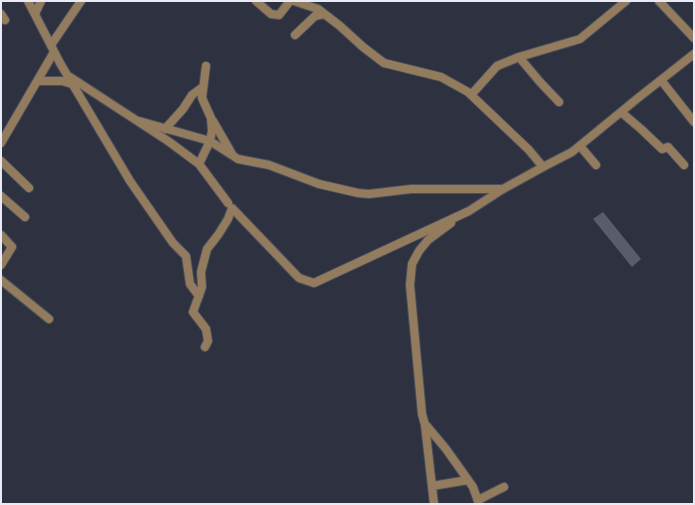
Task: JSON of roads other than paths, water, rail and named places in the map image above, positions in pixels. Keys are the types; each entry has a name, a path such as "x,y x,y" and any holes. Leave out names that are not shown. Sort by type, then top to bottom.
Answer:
{"street":[{"path":"28,1 72,84 130,181 173,243 186,256 190,284 199,296"},
{"path":"35,14 41,1"},
{"path":"1,143 38,81 53,49 81,1"},
{"path":"256,1 271,14 279,15 290,1"},
{"path":"294,1 316,8 384,63 441,78 468,92 529,150 543,167"},
{"path":"316,8 322,1"},
{"path":"471,95 497,66 519,57 580,39 626,1"},
{"path":"659,1 694,38"},
{"path":"296,35 315,16 324,14"},
{"path":"205,347 208,341 206,329 193,312 202,287 201,272 207,249 225,225 232,208 299,278 314,283 470,211 503,189 572,152 694,54"},
{"path":"519,57 559,102"},
{"path":"206,66 202,98 211,118 233,155"},
{"path":"67,75 139,121 199,164 228,203"},
{"path":"661,80 694,122"},
{"path":"38,81 62,81 72,84"},
{"path":"165,129 183,109 192,95 203,87"},
{"path":"621,112 662,149 668,147 684,165"},
{"path":"199,164 210,141 212,131 211,118"},
{"path":"139,121 210,141 238,159 269,165 320,184 358,193 368,194 411,189 503,189"},
{"path":"580,146 596,165"},
{"path":"1,161 29,188"},
{"path":"1,196 25,217"},
{"path":"434,504 425,425 422,414 410,292 412,264 419,251 428,240 460,215"},
{"path":"1,236 12,247 1,265"},
{"path":"1,280 49,319"},
{"path":"425,425 473,487 478,502 504,487"},
{"path":"432,486 468,480"}]}
